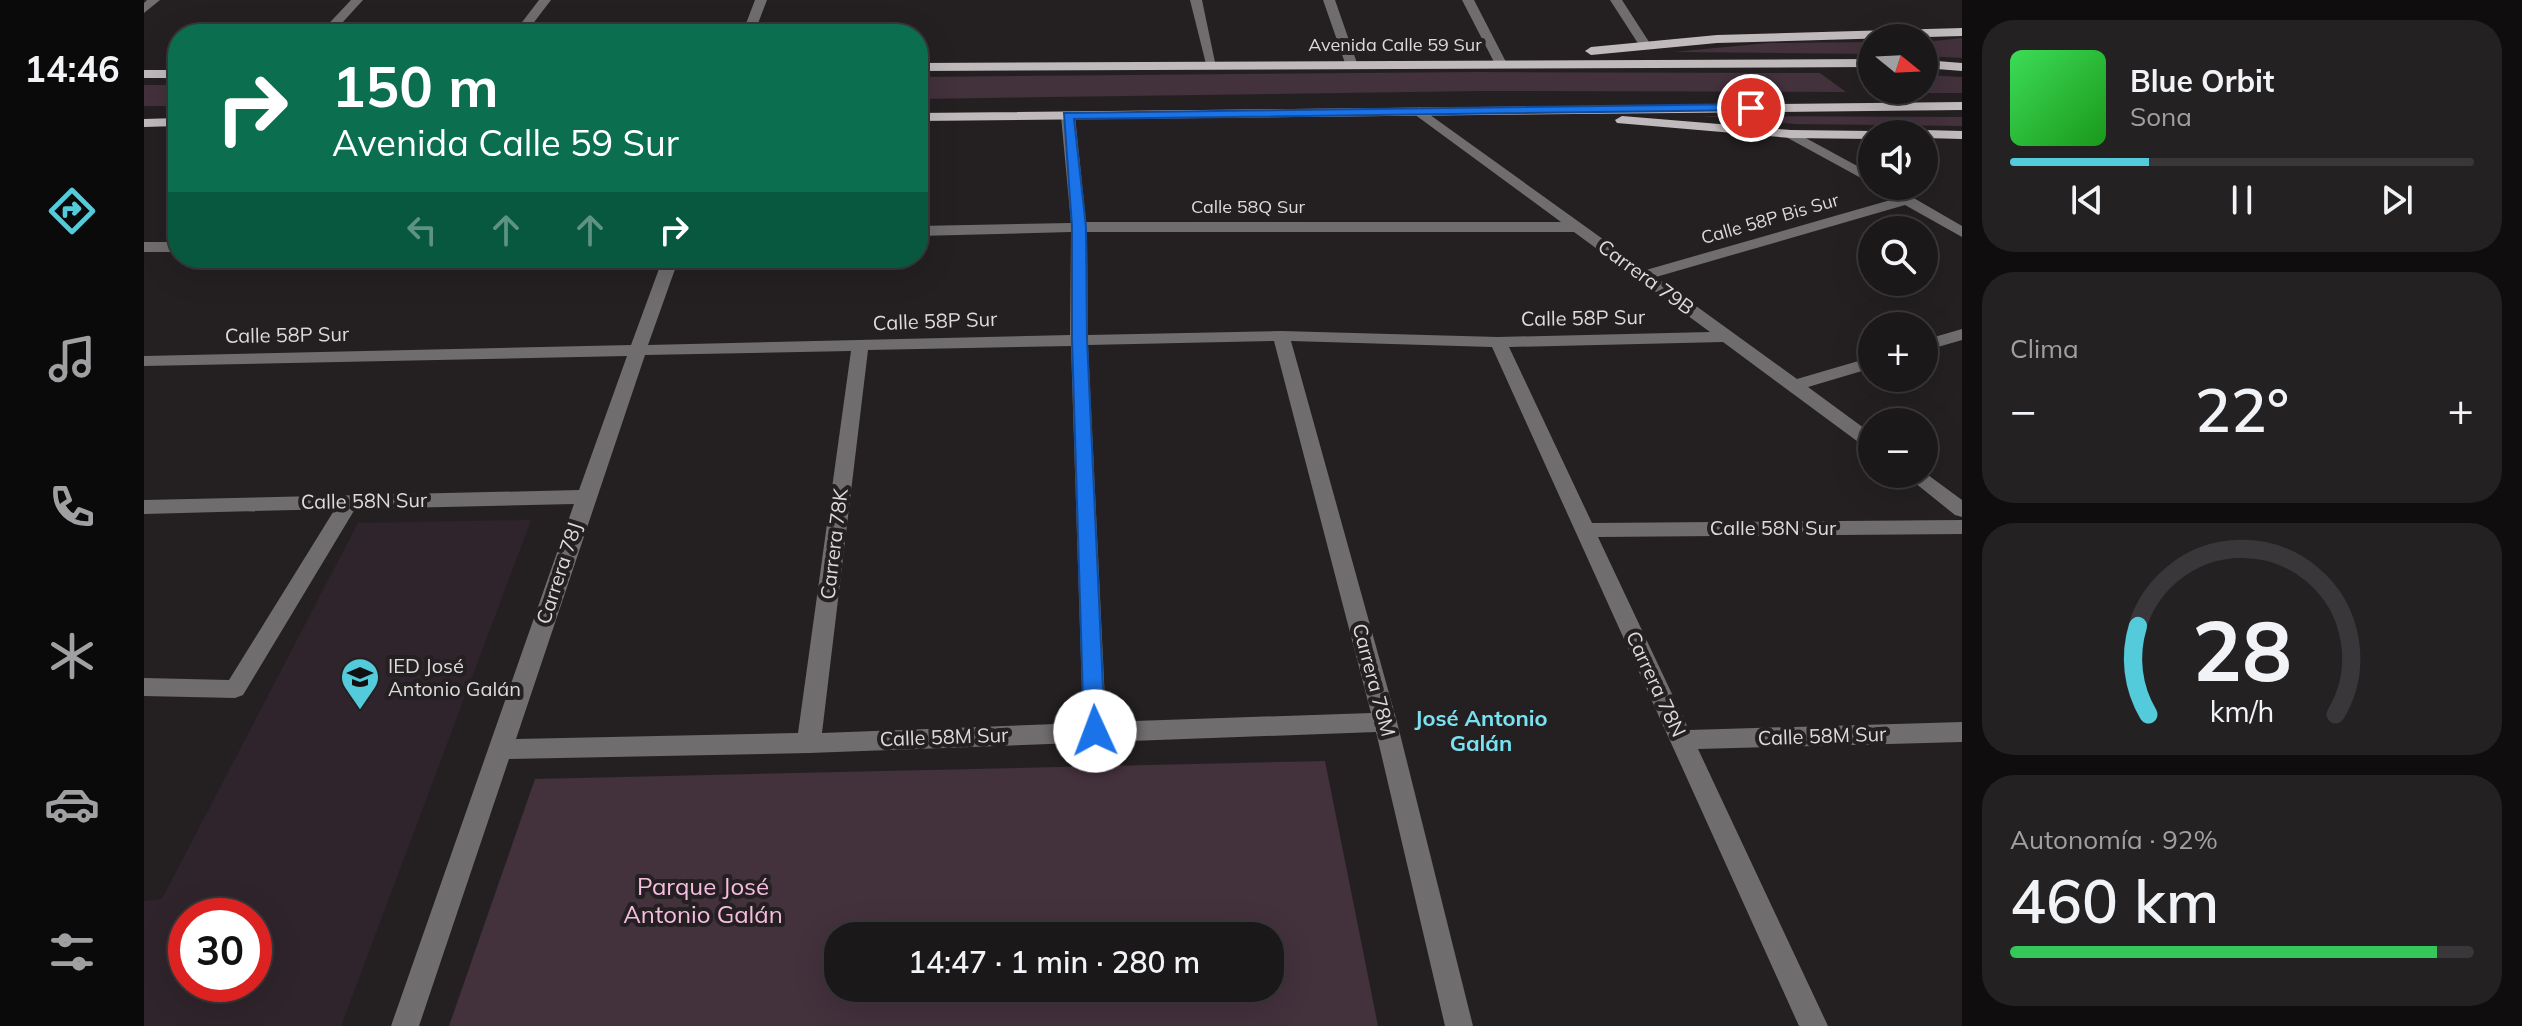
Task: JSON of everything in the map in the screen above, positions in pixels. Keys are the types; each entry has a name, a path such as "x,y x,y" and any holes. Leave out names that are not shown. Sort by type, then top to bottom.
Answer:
{"main road":[{"path":"1500,62 1645,45 1962,32"},
{"name":"Avenida Calle 59 Sur","path":"928,67 1500,62 1858,63"},
{"path":"1938,65 1962,67"},
{"path":"144,74 168,74"},
{"path":"928,117 1962,106"},
{"path":"1507,110 1791,134 1858,135"},
{"path":"144,123 168,122"},
{"path":"1938,134 1962,135"}],"street":[{"path":"144,9 154,0"},
{"path":"334,24 357,0"},
{"path":"527,24 545,0"},
{"path":"752,24 761,0"},
{"path":"1196,0 1212,64"},
{"path":"1329,0 1351,63"},
{"path":"1468,0 1500,62"},
{"path":"1616,0 1645,45"},
{"name":"Carrera 79B","path":"1419,111 1858,433"},
{"path":"1068,116 1079,227 1079,339 1095,731"},
{"path":"1791,134 1858,172"},
{"path":"1908,200 1962,232"},
{"name":"Calle 58P Bis Sur","path":"1643,276 1908,200"},
{"name":"Calle 58Q Sur","path":"928,231 1079,227 1577,227"},
{"path":"144,247 168,247"},
{"name":"Carrera 78J","path":"405,1026 503,749 584,497 667,268"},
{"path":"1938,342 1962,334"},
{"name":"Calle 58P Sur","path":"144,361 1079,339 1281,336 1498,342 1727,337"},
{"name":"Carrera 78M","path":"1281,336 1385,722 1459,1026"},
{"name":"Carrera 78N","path":"1498,342 1814,1026"},
{"name":"Carrera 78K","path":"809,743 860,346"},
{"path":"1794,386 1858,366"},
{"path":"1933,488 1962,510"},
{"name":"Calle 58N Sur","path":"144,507 584,497"},
{"path":"144,687 235,689 350,501"},
{"name":"Calle 58N Sur","path":"1584,530 1962,527"},
{"name":"Calle 58M Sur","path":"503,749 809,743 1385,722"},
{"name":"Calle 58M Sur","path":"1682,740 1962,732"}],"shaded area":[{"name":"IED José Antonio Galán","path":"531,520 341,1026 144,1026 144,901 162,899 358,523"}],"green space":[{"path":"1962,38 1962,58 1938,57 1938,41"},
{"path":"1858,42 1858,54 1673,52 1768,43"},
{"path":"1477,72 1820,73 1846,92 1481,91 928,99 928,77"},
{"path":"1938,76 1962,77 1962,93 1938,93"},
{"path":"144,85 168,85 168,106 144,106"},
{"path":"1702,116 1962,117 1962,126 1938,126 1938,120 1858,120 1858,125 1795,124"},
{"name":"Parque José Antonio Galán","path":"1325,761 1378,1026 449,1026 535,779"}],"place":[{"name":"IED José Antonio Galán","path":"360,711"}],"district":[{"name":"José Antonio Galán","path":"1481,730"}],"route":[{"path":"1095,731 1079,339 1079,227 1068,116 1751,108"}]}
